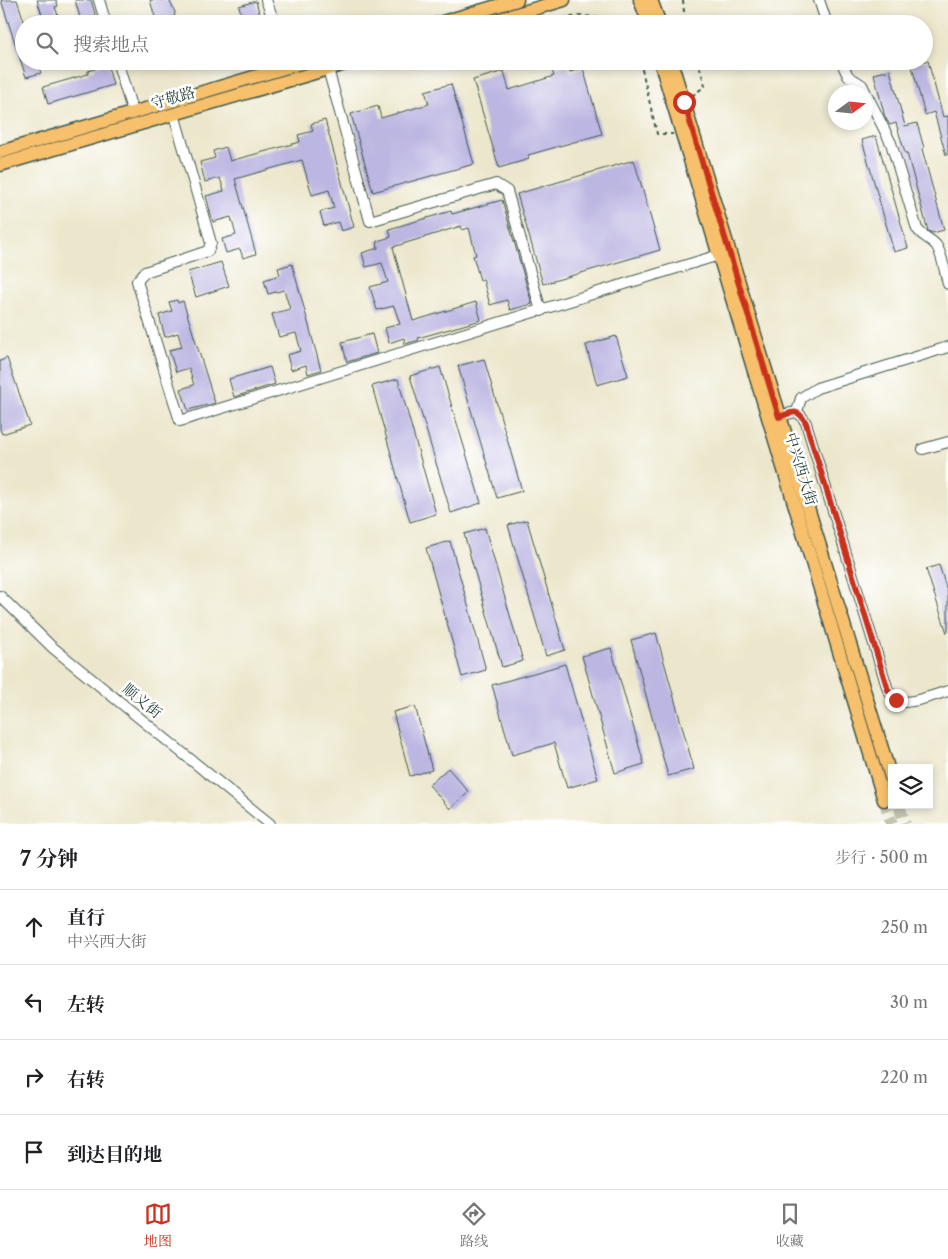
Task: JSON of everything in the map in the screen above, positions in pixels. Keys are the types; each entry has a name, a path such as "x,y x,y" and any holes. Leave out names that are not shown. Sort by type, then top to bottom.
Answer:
{"main road":[{"path":"466,15 517,0"},
{"path":"513,15 564,0"},
{"path":"640,0 646,15"},
{"path":"651,0 657,15"},
{"name":"守敬路","path":"0,152 270,70"},
{"name":"守敬路","path":"0,166 325,70"},
{"name":"中兴西大街","path":"663,70 884,800"},
{"name":"中兴西大街","path":"674,70 888,768"}],"street":[{"path":"99,0 103,15"},
{"path":"266,0 272,15"},
{"path":"819,0 824,15"},
{"path":"121,70 133,113"},
{"path":"328,70 370,220 496,184 507,191 541,311"},
{"path":"845,70 848,76 862,85 891,143 917,229 923,238 932,241 938,247 948,284"},
{"path":"174,114 211,243 208,250 144,272 137,281 180,421 719,255"},
{"path":"798,412 801,398 817,388 948,347"},
{"path":"779,417 798,412"},
{"path":"798,412 806,423 888,690 896,700 901,702 909,702 948,691"},
{"path":"923,449 948,442"},
{"name":"顺义街","path":"0,596 60,654 270,824"}],"path":[{"path":"682,0 685,15"},
{"path":"642,70 657,134 683,135"},
{"path":"684,102 705,86 701,70"}],"building":[{"path":"1,0 17,0 22,15 15,15 15,43"},
{"path":"37,0 56,0 58,6 55,7 58,15 42,15"},
{"path":"75,0 91,0 95,15 79,15"},
{"path":"150,0 169,0 175,12 174,15 154,15"},
{"path":"256,1 260,15 242,15 239,6"},
{"path":"24,70 40,70 41,73 26,77"},
{"path":"109,70 113,85 48,104 43,87 88,74 88,71"},
{"path":"552,70 569,70 570,72 584,70 602,134 528,155 529,159 499,168 473,80 504,71 509,90 554,76"},
{"path":"890,70 905,126 917,123 924,148 922,149 944,230 933,233 928,231 907,153 905,153 896,123 890,125 885,117 874,74"},
{"path":"913,70 930,70 943,117 948,116 948,154 946,155 934,112 925,115"},
{"path":"451,84 474,164 373,192 351,114 378,106 381,118 429,104 425,91"},
{"path":"325,120 354,227 341,231 338,222 324,226 320,212 334,208 329,190 312,195 302,160 235,179 256,254 243,258 240,249 226,253 222,239 236,235 231,217 213,222 206,196 224,191 220,178 205,182 200,162 215,158 213,151 226,147 230,161 300,142 298,135 313,131 311,124"},
{"path":"876,136 908,248 894,252 862,140"},
{"path":"634,160 660,250 543,284 517,194"},
{"path":"502,200 532,304 510,310 507,300 490,305 483,279 480,280 473,256 476,255 469,228 462,230 461,226 393,247 413,321 476,302 481,320 418,338 419,340 405,344 404,338 389,343 385,328 400,324 394,306 377,310 370,287 388,282 382,263 366,267 362,253 378,248 377,241 391,237 389,229 451,211 452,214"},
{"path":"221,262 229,286 196,297 188,272"},
{"path":"292,264 321,370 308,374 306,365 291,370 287,355 301,351 296,333 279,337 272,314 290,309 284,290 268,294 264,280 280,275 278,268"},
{"path":"177,300 178,303 183,301 215,403 188,410 181,389 194,385 189,368 176,372 169,350 182,347 178,333 165,337 159,315 172,311 169,302"},
{"path":"372,334 377,353 347,362 342,342"},
{"path":"616,336 628,376 597,385 586,345"},
{"path":"7,358 30,425 2,434 0,429 0,361"},
{"path":"484,359 522,491 497,498 458,366"},
{"path":"270,367 275,384 234,397 229,379"},
{"path":"440,367 481,503 451,513 410,376"},
{"path":"398,379 436,514 410,522 372,386"},
{"path":"527,520 565,650 546,656 508,525"},
{"path":"485,528 523,661 502,667 464,534"},
{"path":"450,541 486,670 462,677 426,548"},
{"path":"939,565 948,594 947,633 926,569"},
{"path":"656,633 694,769 668,776 631,640"},
{"path":"611,648 644,764 615,773 582,656"},
{"path":"565,664 598,779 567,788 554,743 512,755 492,685"},
{"path":"415,706 432,770 410,776 393,712"},
{"path":"448,768 469,792 450,809 429,785"}],"tunnel":[{"path":"884,800 892,824"},
{"path":"900,809 905,824"}],"route":[{"path":"684,102 779,417 798,412 806,423 888,690 896,700"}]}
